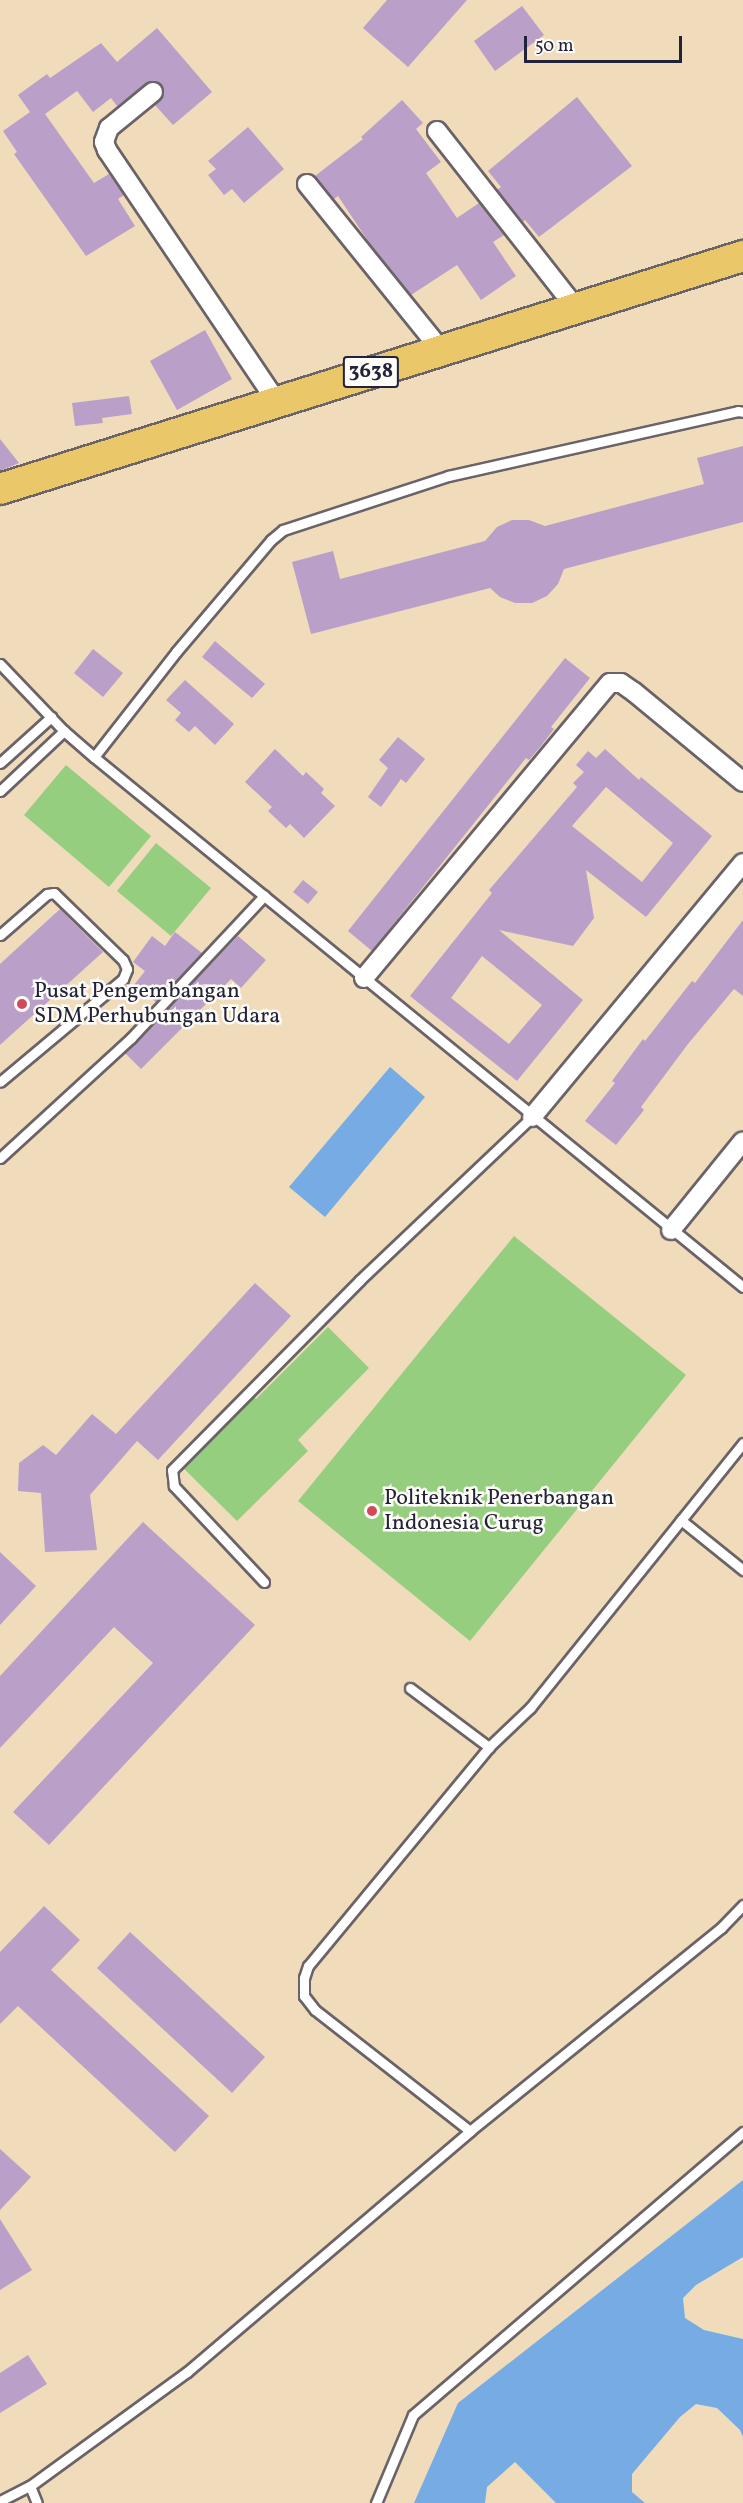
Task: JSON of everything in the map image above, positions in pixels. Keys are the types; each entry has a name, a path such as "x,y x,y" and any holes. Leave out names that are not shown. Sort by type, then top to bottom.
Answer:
{"main road":[{"name":"3638","path":"0,489 743,256"}],"street":[{"path":"153,92 109,128 105,135 107,150 276,401"},
{"path":"437,131 576,308"},
{"path":"307,184 441,350"},
{"path":"364,978 610,683 621,683 634,692 743,782"},
{"path":"532,1117 743,863"},
{"path":"671,1230 743,1141"}],"lane":[{"path":"94,757 176,652 271,540 283,530 448,476 738,411 743,412"},
{"path":"0,664 64,731 94,757 743,1287"},
{"path":"0,764 51,717"},
{"path":"0,791 64,731"},
{"path":"0,935 47,894 54,893 123,960 127,969 123,979 0,1082"},
{"path":"0,1158 131,1038 264,896"},
{"path":"264,1582 174,1486 172,1470 352,1287 532,1117"},
{"path":"470,2131 315,2010 304,1996 304,1978 308,1966 489,1747 530,1708 743,1443"},
{"path":"681,1520 743,1570"},
{"path":"410,1688 489,1747"},
{"path":"0,2501 30,2486 187,2372 470,2131 721,1928 743,1905"},
{"path":"376,2503 413,2415 743,2132"},
{"path":"30,2486 37,2503"}],"green space":[{"path":"66,765 151,836 109,887 24,815"},
{"path":"156,843 211,888 171,936 117,891"},
{"path":"514,1236 686,1375 470,1641 298,1501"},
{"path":"328,1327 369,1368 298,1440 308,1451 237,1521 174,1459 245,1388 256,1399"}],"water":[{"path":"390,1067 425,1097 325,1217 289,1187"},
{"path":"743,2180 743,2257 696,2285 683,2298 685,2318 704,2330 743,2339 743,2437 740,2430 717,2408 696,2404 680,2417 632,2474 632,2492 645,2503 556,2503 515,2462 487,2487 485,2503 414,2503 458,2403"}],"building":[{"path":"387,0 467,0 408,67 363,28"},
{"path":"522,6 544,35 495,71 474,41"},
{"path":"157,28 212,92 173,125 155,105 164,95 162,85 152,81 117,106 111,98 93,112 77,91 45,114 94,183 109,174 124,195 118,199 135,226 86,256 14,154 17,152 3,131 30,112 18,95 47,74 50,78 101,43 117,62"},
{"path":"577,97 632,166 539,237 525,220 523,222 497,190 501,187 488,171"},
{"path":"402,100 423,123 416,129 441,162 426,173 457,218 479,203 504,235 493,242 516,276 481,300 457,265 411,295 372,247 338,196 334,199 315,176 363,139 361,137"},
{"path":"248,127 284,169 244,203 232,189 224,195 208,175 216,169 208,161"},
{"path":"205,330 232,379 177,410 150,361"},
{"path":"129,396 132,414 102,418 103,423 75,426 72,403"},
{"path":"0,439 19,463 0,471"},
{"path":"743,446 743,522 564,569 558,584 547,596 532,603 515,603 500,597 490,588 311,634 292,562 333,551 340,579 485,541 497,527 512,520 529,520 545,526 704,484 697,458"},
{"path":"215,641 265,684 252,698 202,657"},
{"path":"93,649 123,673 103,697 74,673"},
{"path":"565,658 590,678 551,727 554,729 541,746 529,760 526,758 372,951 348,931"},
{"path":"185,680 234,724 215,745 195,726 189,732 175,720 181,713 166,700"},
{"path":"398,737 425,759 406,783 401,779 381,807 368,797 388,768 379,760"},
{"path":"275,749 303,776 306,772 324,789 321,793 335,806 304,838 290,824 286,828 268,811 272,807 245,782"},
{"path":"605,749 639,780 641,777 712,836 646,917 586,870 594,918 573,946 499,930 583,1000 517,1081 410,996 492,893 489,890 577,787 573,783 584,772 576,765 588,751 596,758","holes":["606,787 673,843 642,882 572,826","482,956 542,1005 509,1044 451,998"]},
{"path":"303,880 318,892 308,904 293,892"},
{"name":"Pusat Pengembangan SDM Perhubungan Udara","path":"60,909 103,952 0,1045 0,964"},
{"path":"743,920 743,996 734,989 688,1044 641,1107 644,1110 616,1145 585,1121 615,1083 612,1081 643,1039 645,1041 692,981 695,983"},
{"path":"175,932 202,953 156,1002 134,985 145,971 133,962 152,936 165,946"},
{"path":"238,936 266,960 241,988 231,979 141,1069 125,1053"},
{"path":"255,1283 291,1316 158,1460 137,1441 90,1495 97,1550 45,1552 41,1493 18,1491 19,1463 43,1445 56,1455 92,1414 116,1434"},
{"path":"143,1522 255,1625 49,1845 13,1812 153,1663 114,1627 0,1748 0,1676"},
{"path":"0,1552 36,1586 0,1625"},
{"path":"44,1906 80,1940 51,1970 209,2116 175,2152 18,2006 0,2024 0,1952"},
{"path":"130,1932 265,2057 232,2093 97,1968"},
{"path":"0,2149 31,2177 0,2210"},
{"path":"0,2219 32,2270 0,2290"},
{"path":"28,2355 47,2384 0,2413 0,2373"}],"place":[{"name":"Pusat Pengembangan SDM Perhubungan Udara","path":"22,1004"},
{"name":"Politeknik Penerbangan Indonesia Curug","path":"372,1511"}]}
